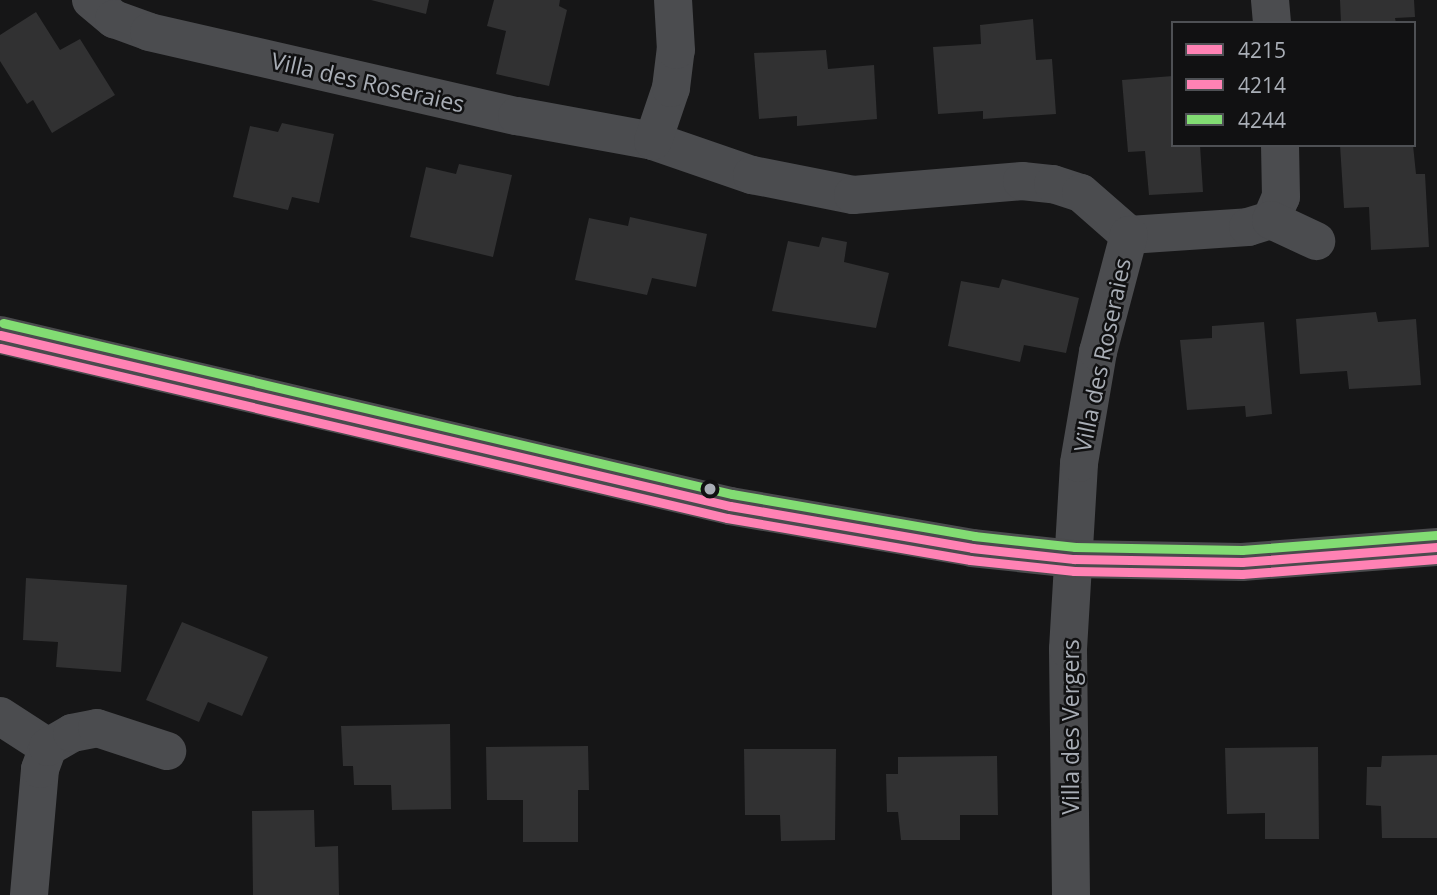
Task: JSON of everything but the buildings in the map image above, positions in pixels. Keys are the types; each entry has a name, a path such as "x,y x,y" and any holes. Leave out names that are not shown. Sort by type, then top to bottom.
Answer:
{"street":[{"name":"Villa des Roseraies","path":"91,0 114,19 149,32 517,116 653,141 752,175 853,195 1022,181 1053,184 1081,193 1129,235 1248,227 1271,220"},
{"path":"653,141 671,88 676,50 673,0"},
{"path":"1270,0 1272,21"},
{"path":"1280,147 1281,197 1271,220 1316,241"},
{"name":"Villa des Roseraies","path":"1074,559 1079,463 1098,352 1129,235"},
{"path":"0,335 730,506 972,548 1074,559 1242,562 1437,547"},
{"name":"Villa des Vergers","path":"1071,895 1068,649 1074,559"},
{"path":"0,716 48,747"},
{"path":"29,895 40,769 48,747 72,733 97,728 167,751"}],"transit line":[{"name":"4244","path":"3,323 732,494 974,536 1075,547 1242,550 1436,535"},
{"name":"4215","path":"0,335 730,506 972,548 1074,559 1242,562 1437,547"},
{"name":"4214","path":"0,348 727,518 970,560 1074,571 1242,574 1437,559"}]}
